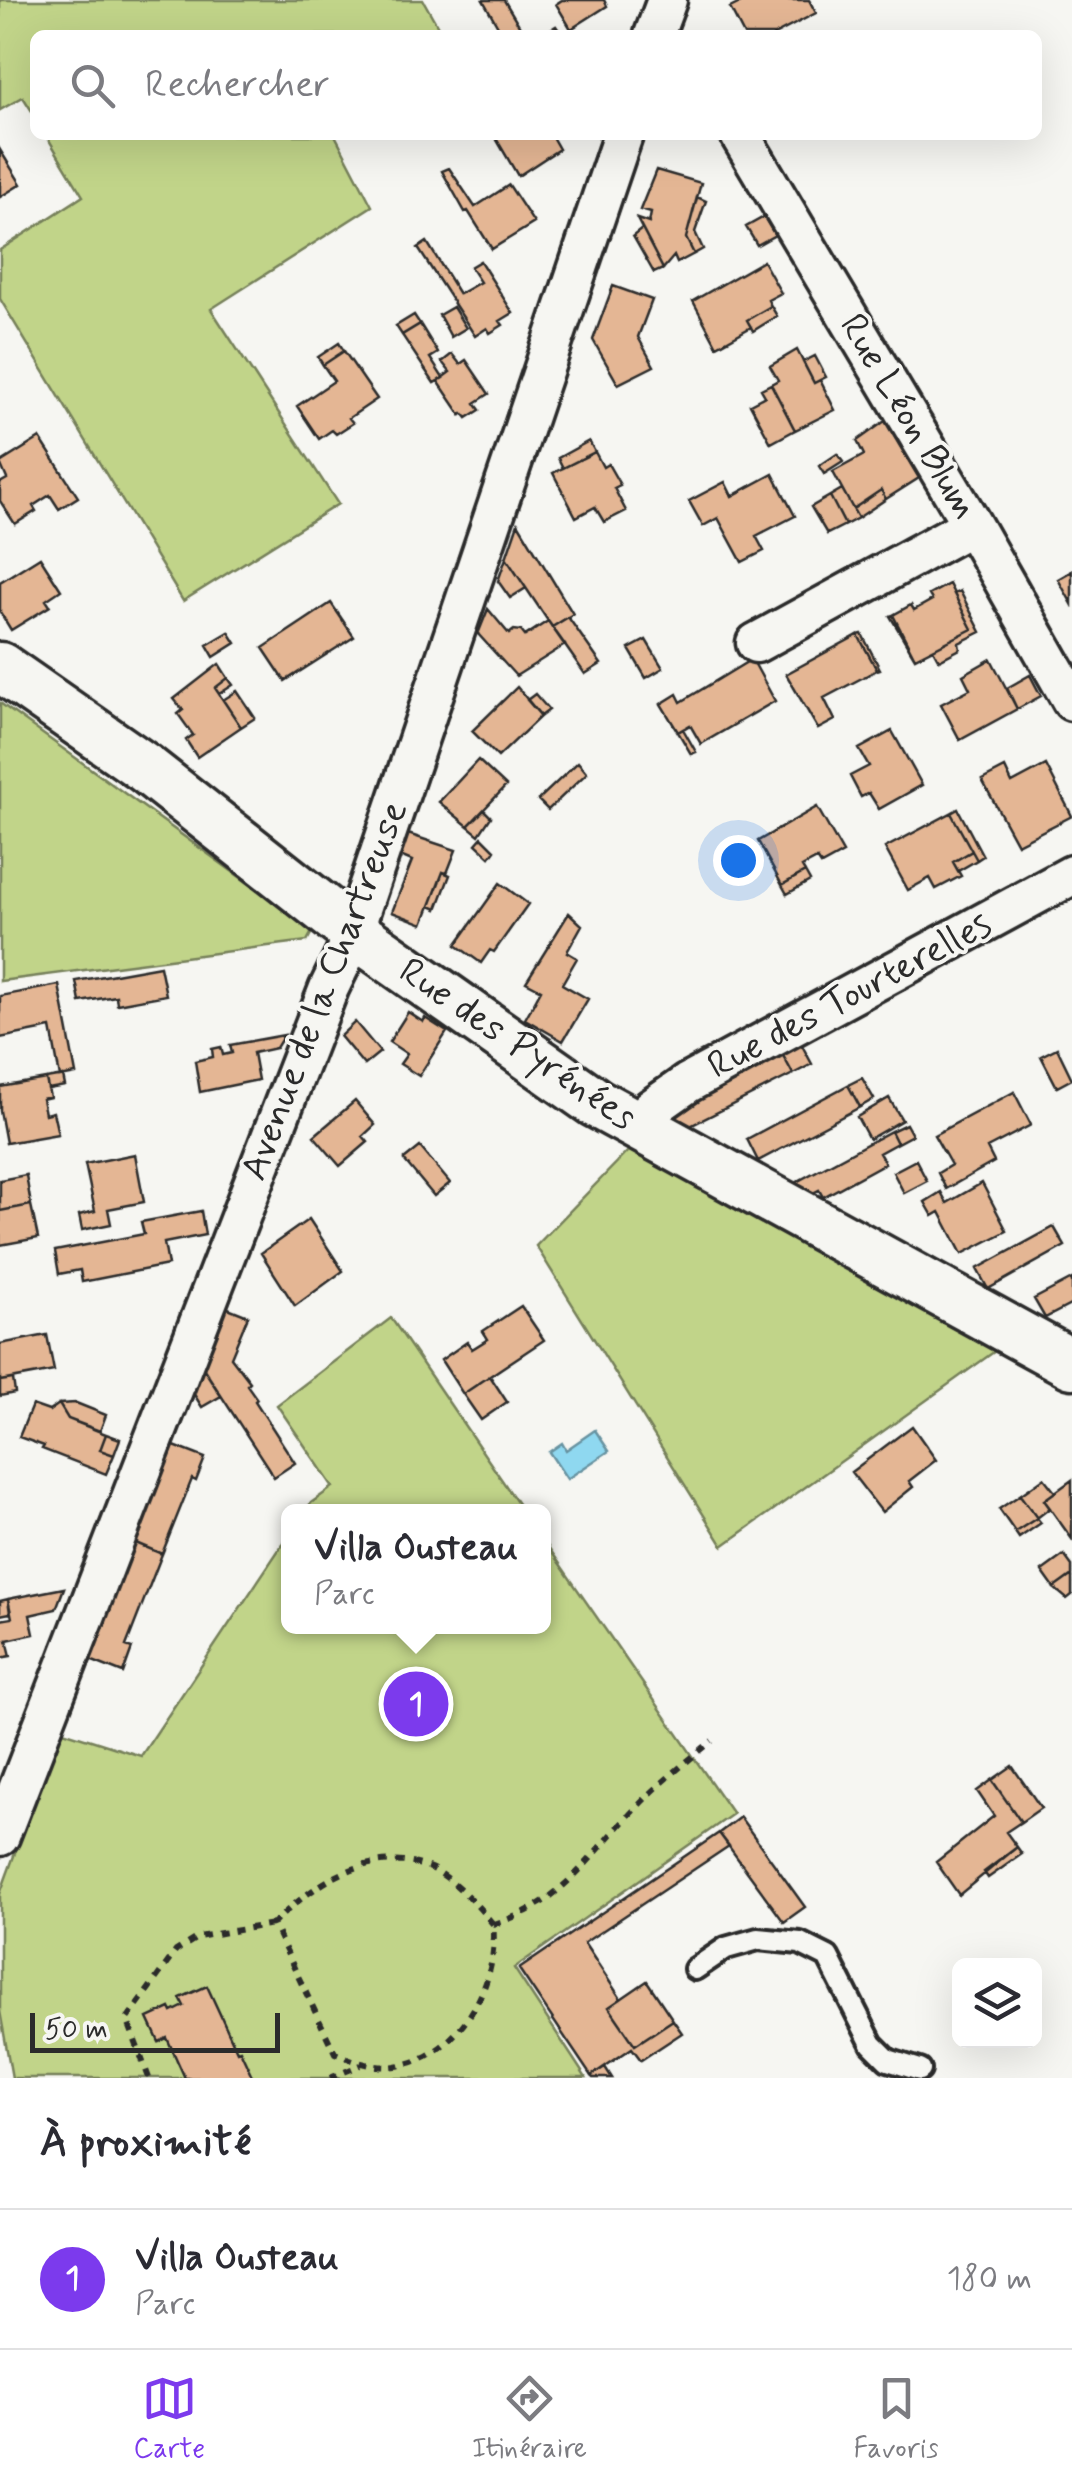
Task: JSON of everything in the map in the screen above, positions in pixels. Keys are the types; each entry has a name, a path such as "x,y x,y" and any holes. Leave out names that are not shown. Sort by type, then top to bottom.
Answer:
{"street":[{"name":"Avenue de la Chartreuse","path":"0,1836 328,988 354,932 621,140"},
{"name":"Rue Léon Blum","path":"743,140 1072,701"},
{"path":"756,643 972,525"},
{"name":"Rue des Pyrénées","path":"0,667 145,768 354,932 532,1060 636,1128 1072,1364"},
{"name":"Rue des Tourterelles","path":"636,1128 651,1109 688,1083 1072,875"}],"lane":[{"path":"696,1969 726,1948 758,1939 800,1943 828,1957 872,2044 888,2060 920,2070"}],"path":[{"path":"493,1924 522,1916 548,1901 666,1778 712,1740"},
{"path":"149,2078 127,2018 176,1951 198,1937 274,1924 304,1893 351,1869 390,1861 430,1868 476,1904 493,1924 495,1945 488,1978 476,2005 458,2030 435,2051 396,2066 362,2064 335,2053 274,1924"},
{"path":"330,2078 362,2064"}],"green space":[{"path":"0,0 423,0 440,30 30,30 30,108 23,97 0,110"},
{"path":"49,140 338,140 372,206 211,309 338,504 183,601 0,299 0,250 83,196"},
{"path":"0,703 313,930 307,941 0,981"},
{"path":"630,1149 998,1349 723,1546 536,1246"},
{"path":"391,1318 518,1504 310,1504 333,1487 277,1405"},
{"path":"281,1546 281,1634 551,1634 551,1551 733,1814 514,1968 586,2078 12,2078 0,2011 0,1894 60,1730 141,1756"}],"water":[{"path":"595,1430 609,1451 567,1479 549,1452 562,1443 566,1450"}],"building":[{"path":"483,0 504,0 522,30 500,30"},
{"path":"562,0 604,0 607,6 571,29 556,4"},
{"path":"746,0 809,0 816,13 784,30 741,30 730,8"},
{"path":"497,140 554,140 559,149 518,176"},
{"path":"0,150 21,184 0,197"},
{"path":"449,168 475,207 509,185 534,223 492,249 442,171"},
{"path":"656,170 701,183 686,238 694,254 677,263 674,256 663,269 637,219 649,223 651,213 640,210"},
{"path":"697,197 706,201 695,232 703,249 694,254 686,238"},
{"path":"764,217 775,235 757,245 746,227"},
{"path":"642,229 663,269 654,273 633,236"},
{"path":"427,242 459,294 480,282 470,267 480,261 513,313 500,321 503,325 490,333 487,328 475,336 418,248"},
{"path":"763,261 781,293 768,300 771,306 747,320 751,327 717,346 693,301"},
{"path":"613,286 652,300 638,337 654,366 618,384 593,340"},
{"path":"771,306 777,316 753,331 747,320"},
{"path":"453,307 466,328 451,337 439,315"},
{"path":"414,315 420,324 402,335 396,326"},
{"path":"420,324 438,353 430,358 443,378 434,383 402,335"},
{"path":"339,343 344,351 323,365 318,357"},
{"path":"797,350 814,383 820,380 835,410 795,430 771,384 778,380 770,366"},
{"path":"344,351 377,399 349,418 353,423 319,439 297,406 334,381 323,365"},
{"path":"452,354 460,364 466,360 489,394 475,403 480,410 467,418 438,381 450,372 442,362"},
{"path":"815,356 826,377 814,383 803,362"},
{"path":"771,384 795,430 771,443 750,404 765,396 761,389"},
{"path":"885,421 919,478 886,499 881,490 853,509 833,472 864,455 857,441"},
{"path":"40,438 78,497 59,509 50,495 33,506 36,511 15,524 0,501 0,483 7,479 0,463"},
{"path":"589,441 595,452 563,468 558,458"},
{"path":"595,452 603,467 608,464 620,485 614,488 626,511 604,522 595,507 576,517 553,473"},
{"path":"837,454 843,462 824,474 819,466"},
{"path":"773,474 795,516 756,536 764,551 742,562 718,518 703,526 689,501 725,482 732,496"},
{"path":"842,489 858,518 845,525 830,496"},
{"path":"881,490 886,499 858,518 853,509"},
{"path":"830,496 845,525 827,534 811,507"},
{"path":"518,523 573,614 552,627 506,558"},
{"path":"40,557 61,590 46,600 50,606 11,630 0,612 0,582"},
{"path":"506,558 526,588 510,598 498,581"},
{"path":"1072,571 1072,604 1058,579"},
{"path":"949,584 972,629 915,658 893,615 911,605 914,610 932,600 929,595"},
{"path":"960,591 981,632 959,643 960,649 939,660 933,649 972,629 954,594"},
{"path":"331,603 354,637 285,681 263,648"},
{"path":"488,609 509,634 514,630 525,636 548,621 565,645 516,676 478,634"},
{"path":"893,615 915,658 890,616"},
{"path":"568,617 601,664 585,674 552,627"},
{"path":"229,632 236,643 214,657 207,645"},
{"path":"862,634 880,669 877,670 858,635"},
{"path":"858,635 877,670 824,698 835,720 818,729 786,674"},
{"path":"646,640 663,668 646,678 629,649"},
{"path":"752,659 775,701 701,744 690,725 678,732 661,704 677,694 681,702"},
{"path":"991,659 1017,709 960,740 941,704 970,689 963,675"},
{"path":"219,664 228,678 215,688 241,727 197,757 186,740 193,735 178,714 183,710 174,699"},
{"path":"1030,675 1041,696 1017,709 1007,688"},
{"path":"228,678 233,685 219,694 215,688"},
{"path":"517,687 541,716 498,757 472,731"},
{"path":"237,691 255,718 241,727 223,700"},
{"path":"535,694 549,710 541,716 527,700"},
{"path":"683,729 696,752 691,754 678,732"},
{"path":"892,731 922,785 879,809 869,793 861,797 850,776 869,766 859,749"},
{"path":"478,760 506,786 468,826 439,802"},
{"path":"578,762 587,773 548,810 538,800"},
{"path":"1046,765 1072,816 1017,844 982,780 1005,768 1012,783"},
{"path":"817,807 843,853 821,865 817,859 802,867 805,872 782,885 758,841"},
{"path":"958,809 983,856 977,860 951,813"},
{"path":"484,810 491,817 479,835 468,826"},
{"path":"951,813 972,851 953,862 961,876 936,889 930,878 908,890 885,848"},
{"path":"408,834 456,850 423,924 392,912 412,861 400,856"},
{"path":"482,837 495,850 490,857 476,844"},
{"path":"972,851 977,860 958,871 953,862"},
{"path":"443,872 450,875 437,909 430,906"},
{"path":"805,872 810,881 787,894 782,885"},
{"path":"500,883 528,904 494,952 490,950 481,963 456,945"},
{"path":"569,913 582,925 567,952 577,958 562,984 588,999 563,1041 525,1019 541,990 526,982"},
{"path":"160,966 166,995 117,1004 116,996 80,1002 76,981"},
{"path":"59,985 76,1074 60,1077 51,1028 0,1038 0,996"},
{"path":"408,1012 447,1032 419,1076 400,1064 407,1054 389,1042"},
{"path":"355,1022 380,1052 364,1065 340,1036"},
{"path":"284,1035 276,1048 253,1053 258,1080 200,1092 195,1061 213,1057 212,1049 221,1047 223,1055 232,1053 230,1045"},
{"path":"798,1038 812,1064 793,1074 779,1048"},
{"path":"779,1048 793,1074 686,1128 663,1117"},
{"path":"1057,1048 1072,1079 1057,1087 1041,1056"},
{"path":"63,1076 65,1086 48,1089 46,1079"},
{"path":"862,1078 874,1099 860,1107 848,1085"},
{"path":"46,1079 50,1097 42,1099 45,1114 53,1112 58,1134 6,1143 0,1087"},
{"path":"848,1085 860,1107 758,1161 747,1139"},
{"path":"1014,1092 1031,1125 987,1148 994,1162 946,1189 938,1173 951,1165 934,1135"},
{"path":"889,1098 902,1120 869,1139 857,1117"},
{"path":"355,1101 375,1125 363,1136 368,1142 340,1166 314,1136"},
{"path":"906,1124 912,1135 897,1143 891,1131"},
{"path":"891,1131 897,1143 879,1153 885,1163 823,1197 819,1190 807,1196 789,1186"},
{"path":"420,1147 450,1183 434,1196 404,1160"},
{"path":"135,1154 144,1202 108,1209 111,1224 82,1230 79,1215 95,1211 85,1164"},
{"path":"916,1160 927,1181 904,1193 893,1172"},
{"path":"26,1175 31,1205 0,1211 0,1180"},
{"path":"982,1183 1007,1231 962,1254 940,1212 933,1216 925,1202 941,1192 947,1203"},
{"path":"31,1205 38,1238 0,1245 0,1211"},
{"path":"201,1211 205,1235 164,1243 168,1265 82,1282 80,1270 59,1274 55,1251 144,1234 141,1222"},
{"path":"309,1219 343,1271 295,1306 261,1253"},
{"path":"1054,1227 1065,1246 988,1289 977,1269"},
{"path":"1072,1279 1072,1304 1045,1318 1034,1299"},
{"path":"223,1306 248,1316 231,1357 250,1382 247,1385 255,1401 295,1463 274,1477 200,1363"},
{"path":"521,1306 544,1340 463,1394 441,1360 467,1342 472,1349 488,1339 483,1331"},
{"path":"47,1335 54,1371 0,1381 0,1344"},
{"path":"200,1363 221,1396 202,1407 190,1388"},
{"path":"490,1376 507,1402 481,1420 463,1394"},
{"path":"13,1379 15,1393 0,1396 0,1381"},
{"path":"76,1403 106,1415 100,1431 68,1419 59,1404"},
{"path":"59,1404 68,1419 106,1434 100,1450 114,1455 106,1474 19,1437 32,1405 49,1411"},
{"path":"912,1426 936,1460 909,1481 913,1487 882,1512 851,1472"},
{"path":"106,1434 120,1439 114,1455 100,1450"},
{"path":"169,1444 205,1458 196,1481 192,1479 162,1554 131,1541"},
{"path":"1044,1478 1055,1492 1044,1500 1050,1508 1037,1518 1020,1495"},
{"path":"1072,1480 1072,1539 1044,1500"},
{"path":"1020,1495 1037,1518 1015,1532 999,1509"},
{"path":"1037,1518 1041,1523 1019,1538 1015,1532"},
{"path":"131,1541 162,1554 126,1646 132,1648 123,1673 85,1658"},
{"path":"1064,1555 1072,1566 1072,1575 1054,1588 1042,1571"},
{"path":"1072,1575 1072,1595 1067,1599 1054,1588"},
{"path":"64,1588 56,1609 30,1615 34,1634 7,1640 11,1656 0,1658 0,1620 12,1618 8,1599"},
{"path":"8,1599 10,1613 0,1615 0,1601"},
{"path":"1012,1766 1041,1808 1021,1822 992,1780"},
{"path":"992,1780 1021,1822 1006,1832 1017,1847 959,1895 936,1862 994,1816 977,1791"},
{"path":"740,1817 805,1907 784,1922 719,1833"},
{"path":"719,1833 729,1846 584,1943 621,1999 609,2007 635,2045 673,2020 682,2033 641,2060 632,2048 591,2076 519,1969"},
{"path":"1017,1847 1022,1854 988,1878 984,1872"},
{"path":"647,1981 673,2020 635,2045 609,2007"},
{"path":"207,1986 253,2078 185,2078 167,2038 159,2042 148,2018 184,2006 180,1998"},
{"path":"605,2067 612,2078 591,2076"}],"place":[{"name":"Villa Ousteau","path":"416,1704"}]}
